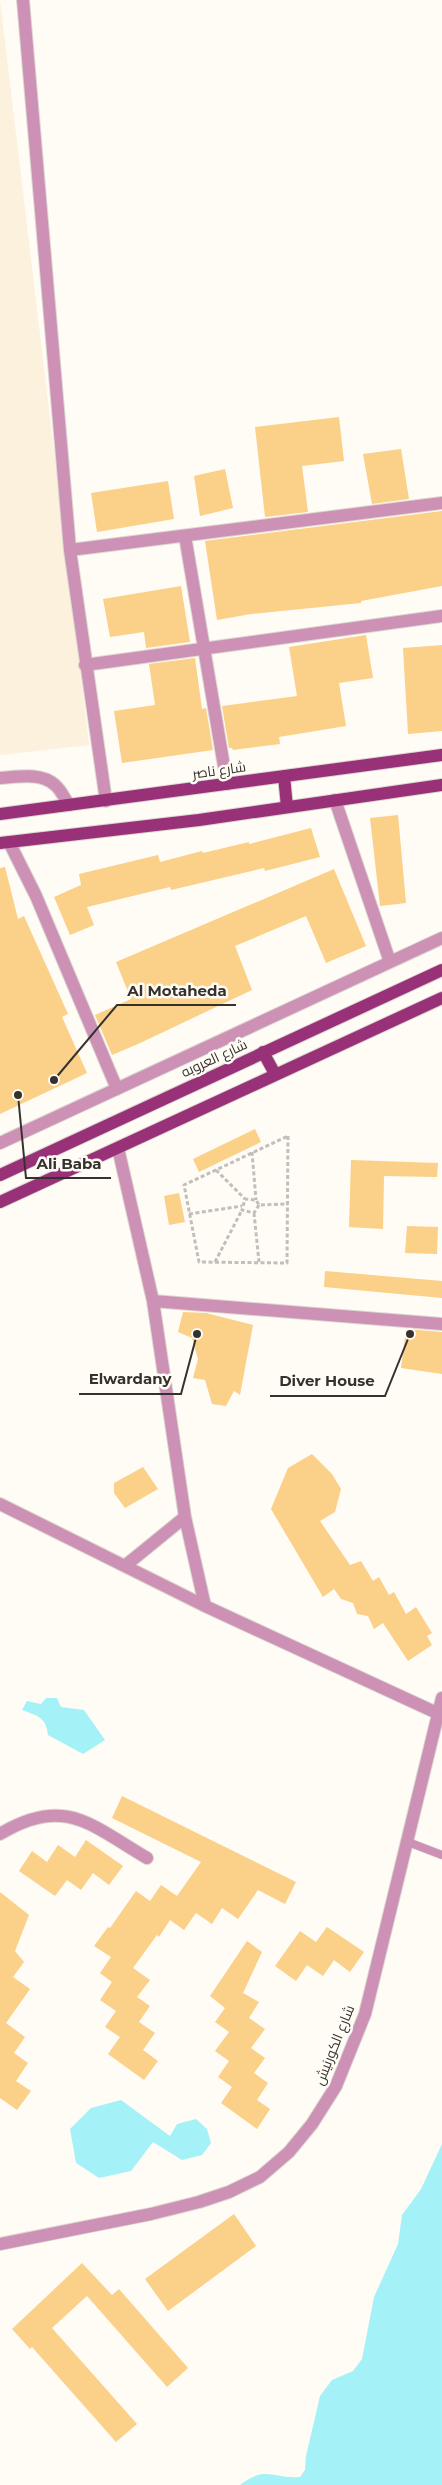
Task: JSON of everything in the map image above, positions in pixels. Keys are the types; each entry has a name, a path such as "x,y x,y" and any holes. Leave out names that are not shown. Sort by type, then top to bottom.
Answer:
{"main road":[{"name":"شارع ناصر","path":"0,814 442,754"},
{"path":"284,776 287,807"},
{"path":"5,842 199,820 442,784"},
{"name":"شارع العروبه","path":"0,1175 442,970"},
{"path":"0,1202 442,998"},
{"path":"263,1052 274,1074"}],"street":[{"path":"23,0 70,550 106,801"},
{"path":"70,550 442,503"},
{"path":"185,536 227,784"},
{"path":"85,665 442,616"},
{"path":"0,778 30,776 46,780 55,785 69,806"},
{"path":"335,800 390,962"},
{"path":"5,842 36,896 117,1089"},
{"path":"0,1143 442,938"},
{"path":"118,1148 153,1301 185,1517 205,1606"},
{"path":"153,1301 442,1324"},
{"path":"0,1504 126,1565 205,1606 437,1713"},
{"path":"126,1565 185,1517"},
{"name":"شارع الكورنيش","path":"0,2244 151,2214 200,2202 229,2192 260,2177 289,2152 312,2124 336,2086 365,2014 442,1698"},
{"path":"0,1834 29,1820 60,1814 77,1818 146,1858"}],"lane":[{"path":"408,1842 442,1856"}],"path":[{"path":"288,1136 288,1263 199,1262 184,1185 216,1170 288,1136"},
{"path":"252,1152 258,1205 254,1213 258,1262"},
{"path":"216,1170 245,1199 256,1200"},
{"path":"215,1262 245,1199"},
{"path":"258,1205 288,1204"},
{"path":"189,1214 242,1208 254,1213"}],"shaded area":[{"path":"0,0 89,745 0,755"}],"water":[{"path":"46,1698 57,1698 61,1707 84,1710 105,1740 83,1754 48,1735 45,1724 40,1718 22,1710 27,1701 41,1704"},
{"path":"121,2100 170,2136 177,2124 196,2119 207,2129 211,2143 202,2155 182,2160 153,2142 131,2171 99,2178 76,2163 70,2129 91,2108"},
{"path":"442,2144 442,2485 240,2485 249,2479 263,2474 300,2477 305,2470 306,2456 320,2396 332,2380 353,2371 362,2359 374,2297 398,2244 402,2215 421,2189"}],"building":[{"path":"339,417 344,461 302,466 308,512 265,517 255,427"},
{"path":"401,449 409,499 372,504 363,454"},
{"path":"225,469 233,508 200,516 194,476"},
{"path":"168,481 174,519 97,532 91,493"},
{"path":"442,511 442,586 361,601 361,603 251,614 217,620 205,541"},
{"path":"181,586 190,642 146,648 144,632 110,637 103,599"},
{"path":"366,635 373,678 339,683 346,726 279,737 280,744 233,750 229,748 222,706 297,696 289,647"},
{"path":"442,645 442,731 408,734 403,648"},
{"path":"195,658 202,709 206,708 213,750 122,763 114,711 155,705 149,664"},
{"path":"398,815 406,903 380,906 370,818"},
{"path":"311,828 320,857 265,871 264,868 171,890 170,887 87,907 94,925 70,935 54,897 81,885 79,874 158,855 160,862 202,851 203,853 249,842 249,844"},
{"path":"5,867 18,919 24,916 68,1014 62,1017 87,1073 0,1114 0,868"},
{"path":"334,869 366,946 326,963 306,916 235,946 252,990 112,1055 95,1015 131,999 116,962"},
{"path":"255,1129 261,1142 199,1172 193,1159"},
{"path":"351,1160 438,1163 437,1177 384,1176 383,1229 349,1227"},
{"path":"179,1193 185,1222 169,1225 164,1196"},
{"path":"407,1226 438,1227 437,1254 405,1253"},
{"path":"325,1271 442,1281 442,1298 324,1287"},
{"path":"183,1312 206,1313 253,1325 240,1395 234,1391 226,1406 212,1404 205,1380 193,1378 198,1359 192,1338 178,1332"},
{"path":"406,1329 442,1332 442,1374 401,1368"},
{"path":"312,1454 332,1474 341,1489 335,1512 320,1521 350,1565 361,1561 373,1581 379,1577 389,1595 394,1592 406,1614 416,1607 432,1633 427,1636 432,1645 408,1661 383,1623 374,1629 368,1616 357,1614 353,1603 341,1599 334,1589 323,1597 271,1509 288,1468"},
{"path":"143,1467 158,1489 125,1508 114,1493 114,1483"},
{"path":"122,1796 296,1882 285,1904 258,1890 238,1919 222,1908 212,1924 196,1913 184,1930 170,1920 159,1937 157,1935 133,1968 150,1980 137,1997 150,2006 139,2022 155,2033 143,2050 158,2061 144,2080 108,2054 120,2037 105,2027 116,2011 100,2000 112,1982 100,1973 111,1957 94,1946 108,1927 110,1928 136,1891 150,1901 161,1885 177,1896 201,1862 112,1818"},
{"path":"86,1840 123,1866 109,1885 93,1873 81,1890 67,1880 55,1896 19,1871 32,1851 47,1862 58,1845 75,1857"},
{"path":"0,1892 29,1915 15,1951 24,1962 13,1977 30,1989 6,2023 25,2037 14,2053 28,2063 16,2081 31,2091 17,2110 0,2098"},
{"path":"327,1927 364,1952 350,1972 334,1960 323,1976 307,1965 296,1981 275,1966 300,1931 316,1942"},
{"path":"247,1941 262,1952 243,1993 259,2002 249,2018 265,2029 251,2048 265,2058 254,2073 268,2083 257,2100 270,2109 257,2129 221,2103 232,2087 218,2077 229,2061 215,2051 229,2032 215,2022 225,2008 210,1996"},
{"path":"234,2214 256,2246 168,2311 145,2279"},
{"path":"82,2263 112,2295 119,2289 188,2368 167,2387 87,2296 52,2328 137,2424 116,2442 32,2347 30,2349 12,2329"}],"place":[{"name":"Al Motaheda","path":"54,1080"},
{"name":"Ali Baba","path":"18,1095"},
{"name":"Elwardany","path":"197,1334"},
{"name":"Diver House","path":"410,1334"}]}
